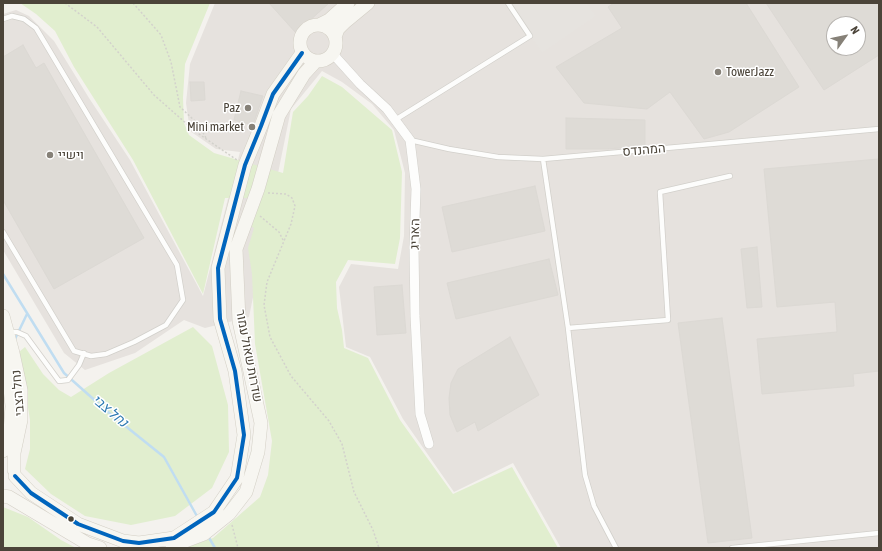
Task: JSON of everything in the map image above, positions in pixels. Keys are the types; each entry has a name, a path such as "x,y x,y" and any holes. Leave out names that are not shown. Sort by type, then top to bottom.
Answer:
{"street":[{"path":"348,3 329,20 319,25 310,26 302,35 300,41 302,52 306,57 316,61 328,58 333,54 335,49 335,37 338,29 368,3"},
{"path":"319,25 328,28 335,37"},
{"name":"שדרות שאול עמור","path":"3,459 10,464 14,473 31,493 78,524 123,541 139,542 174,538 214,512 237,478 244,435 235,371 220,319 218,268 245,165 273,94 302,52"},
{"name":"האריג","path":"333,54 360,84 387,109 410,140 416,189 414,248 415,316 420,414 429,444"},
{"name":"שדרות שאול עמור","path":"162,548 175,546 204,534 229,514 246,492 258,452 261,423 239,321 236,249 258,189 279,115 304,74 316,61"},
{"name":"נחל הצבי","path":"3,316 5,333 17,370 22,406 21,420 13,460 14,473"},
{"name":"נחל הצבי","path":"3,351 8,372 12,406 10,431 3,451"},
{"path":"3,492 11,487 14,473"},
{"path":"3,496 9,497 88,544 100,548"}],"lane":[{"path":"395,120 530,36 508,3"},
{"path":"3,19 12,16 24,19 36,28 177,265 184,300 166,325 134,342 106,354 91,356 74,351 3,232"},
{"name":"המהנדס","path":"410,140 498,157 543,159 879,129"},
{"path":"543,159 568,328 585,475 594,506 616,548"},
{"path":"568,328 668,320 660,192 730,176"},
{"path":"5,333 17,332 26,336 59,381 68,380 79,365 84,354"},
{"path":"732,548 879,533"}],"path":[{"path":"65,3 97,27 154,95 196,132 245,165"},
{"path":"134,3 162,35 171,62 180,106 198,124 207,139"},
{"path":"258,189 268,194 286,194 292,198 295,206 291,224 267,282 264,305 270,337 291,376 329,421 342,444 354,492 373,530 379,548"},
{"path":"259,213 262,218 279,232 284,240"},
{"path":"229,514 238,548"}],"shaded area":[{"path":"215,3 879,3 879,548 561,548 513,463 454,492 403,419 370,357 346,347 339,287 351,264 398,269 404,236 405,173 394,130 372,104 342,82 322,71 291,109 249,317 205,328 184,320 135,353 85,370 64,353 3,250 3,14 16,10 29,16 54,41 130,160 203,296 240,152 216,149 190,131 186,103 190,64"},
{"path":"508,3 587,3 596,16 542,53"}],"green space":[{"path":"20,3 210,3 185,64 183,98 184,123 189,135 214,153 283,173 293,112 308,96 322,76 342,87 392,130 402,172 400,238 395,264 348,260 336,282 337,308 344,348 368,358 400,420 453,494 512,467 558,548 184,548 213,538 260,497 268,475 272,441 255,344 252,274 248,248 254,228 249,225 251,198 225,198 203,294 133,160 74,67 55,31 36,14"},
{"path":"193,327 212,346 228,405 229,452 212,488 175,516 131,525 85,516 51,494 25,469 30,449 30,420 19,352 25,347 43,374 59,390 71,397 109,373"},
{"path":"3,507 28,517 61,540 76,548 3,548"}],"building":[{"path":"269,3 329,3 296,33"},
{"name":"TowerJazz","path":"614,3 746,3 799,87 729,132 704,139 670,92 647,109 584,103 556,67 622,28 608,7"},
{"name":"TowerJazz","path":"766,3 879,3 879,55 824,90"},
{"name":"וישיי","path":"23,45 36,68 44,63 144,238 54,289 3,200 3,57"},
{"path":"190,82 204,82 205,100 191,101"},
{"name":"Paz","path":"241,91 263,96 253,125 234,120"},
{"path":"566,118 645,120 645,146 608,149 566,149"},
{"path":"879,159 879,371 853,374 854,386 762,394 757,339 837,332 835,302 777,307 764,169"},
{"path":"535,186 545,231 452,252 442,207"},
{"path":"757,247 762,307 747,308 741,249"},
{"path":"549,259 558,295 456,319 447,283"},
{"path":"402,285 406,333 377,335 374,287"},
{"path":"722,318 752,538 708,543 678,323"},
{"path":"510,337 539,395 478,431 475,422 457,432 450,415 449,398 451,383 458,369"}],"waterway":[{"name":"נחל צבי","path":"3,274 64,373 108,412 164,457 198,518"},
{"path":"15,339 27,314"},
{"name":"נחל צבי","path":"208,536 215,548"}],"transit line":[{"path":"15,476 31,493 78,524 123,541 139,543 174,538 214,512 237,478 244,435 235,371 220,319 218,268 245,165 273,94 302,53"}],"place":[{"name":"TowerJazz","path":"718,72"},
{"name":"Paz","path":"248,108"},
{"name":"Mini market","path":"252,127"},
{"name":"וישיי","path":"50,155"}]}
